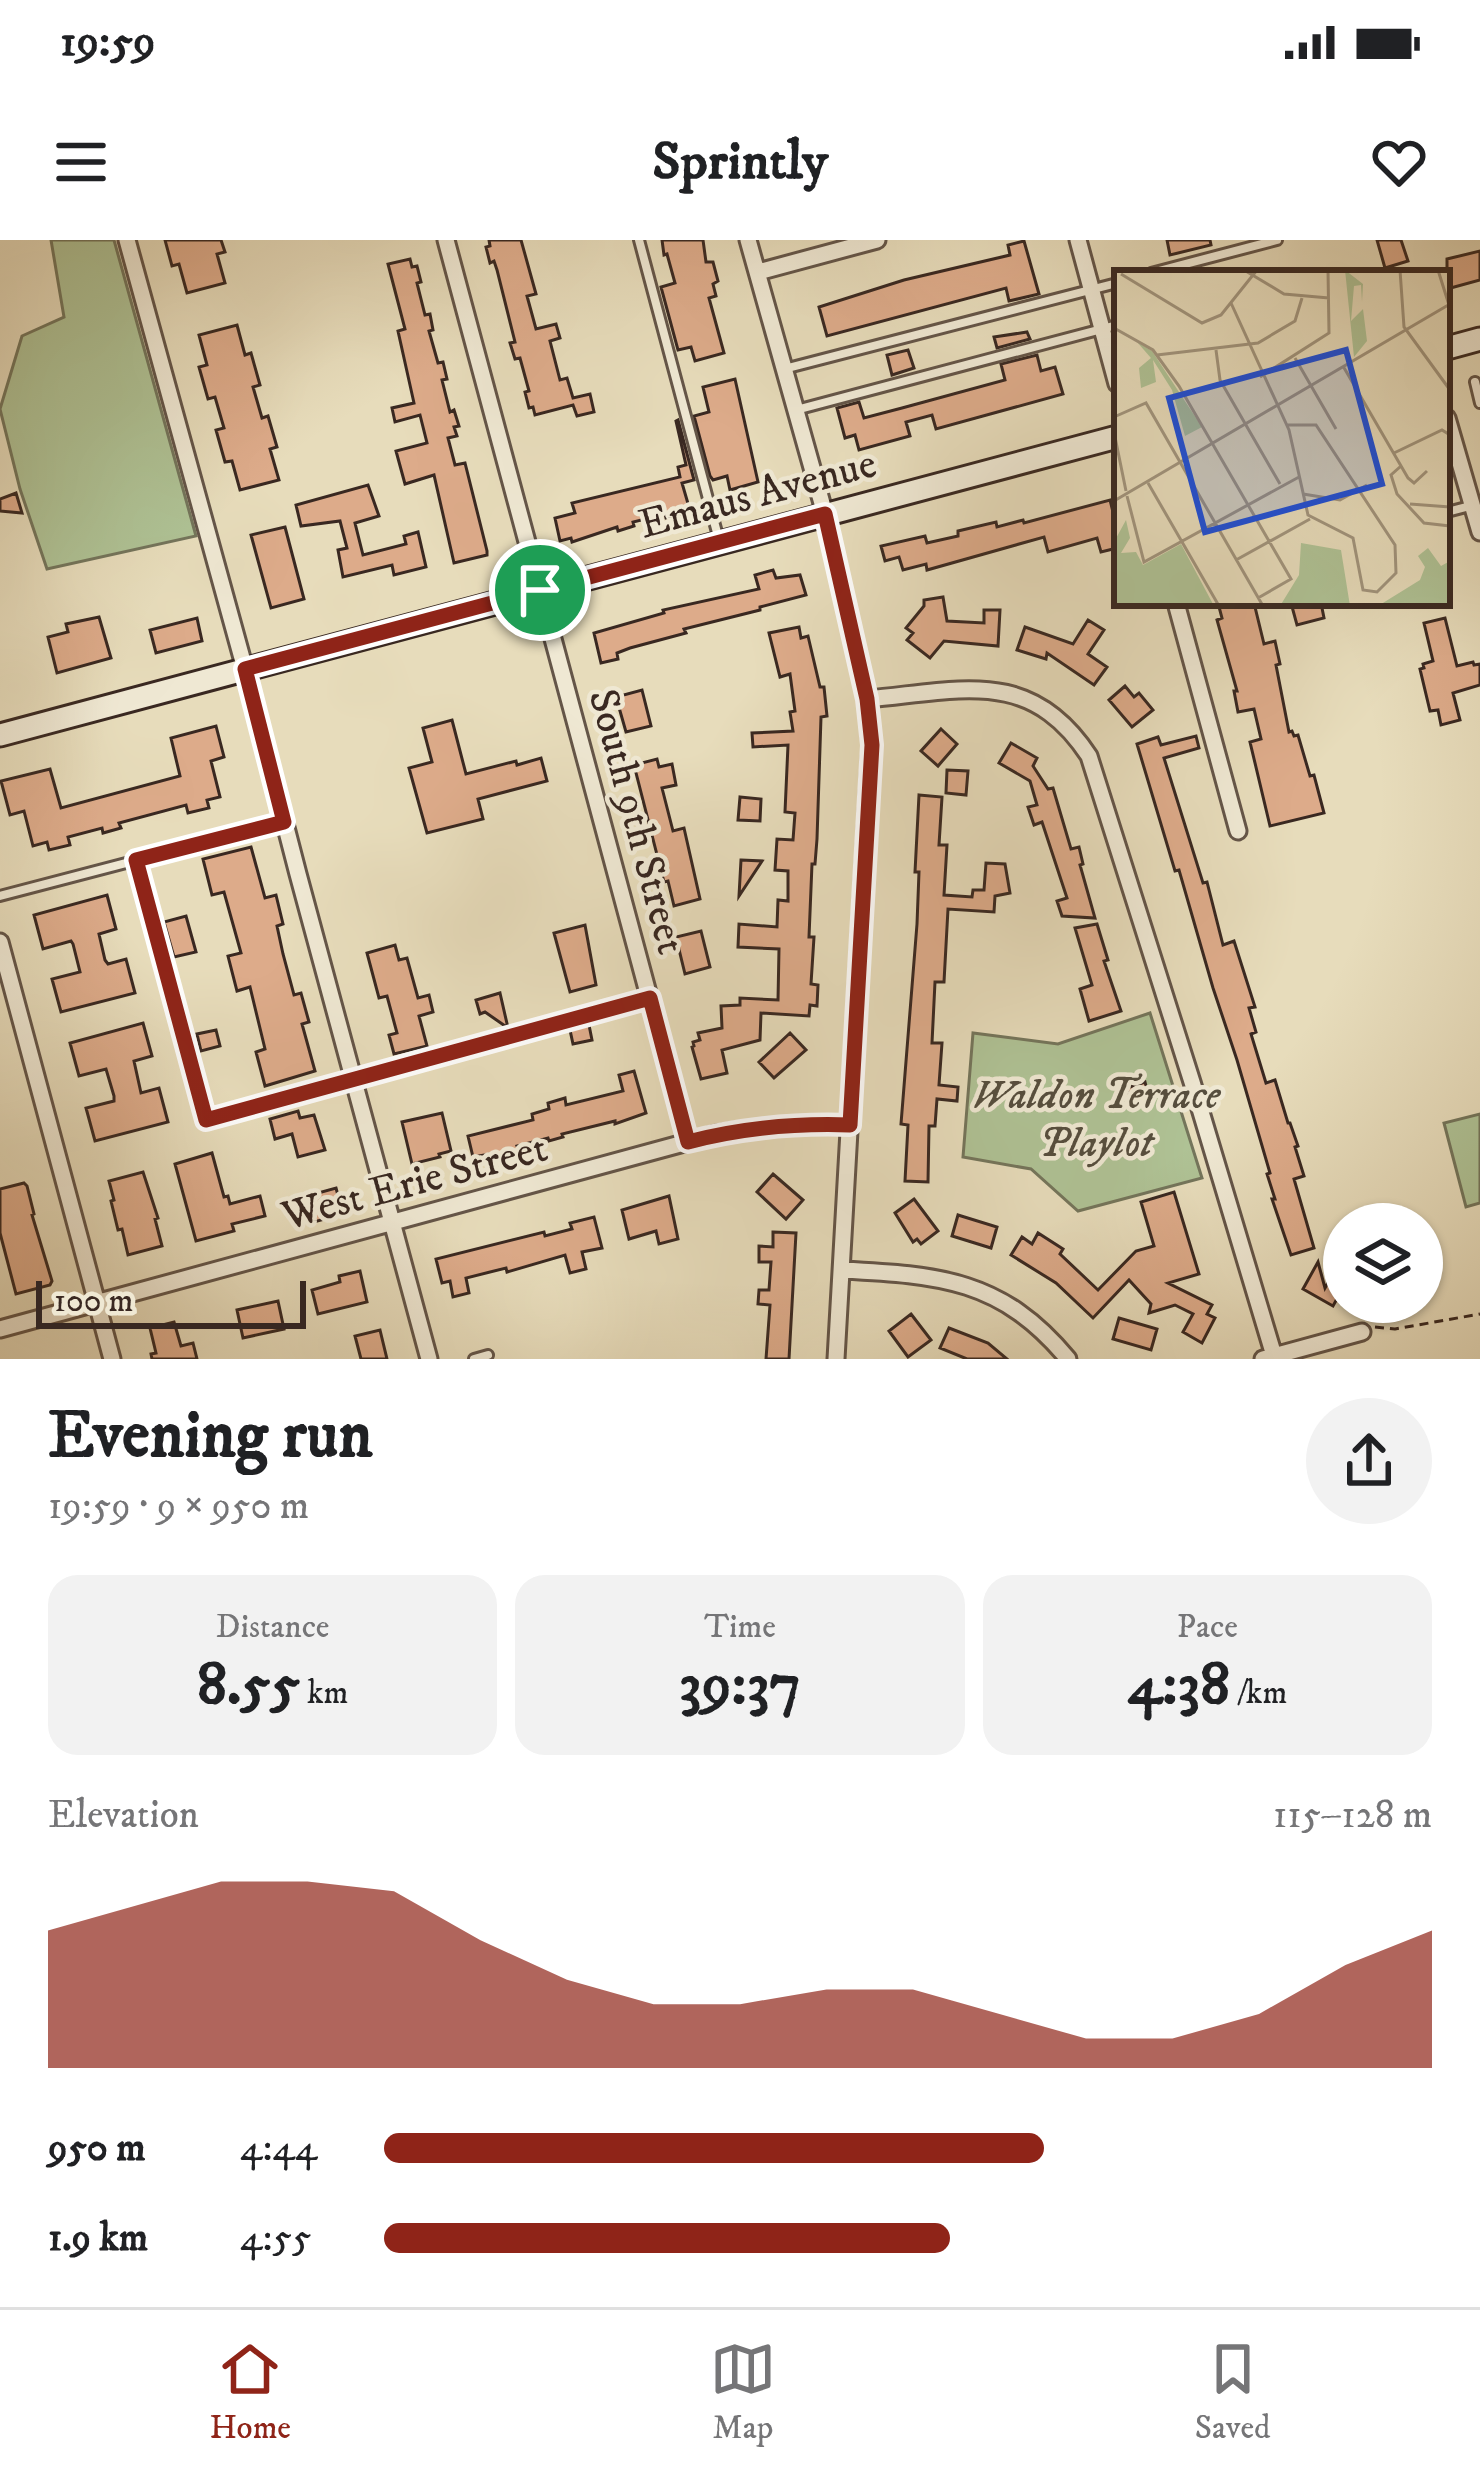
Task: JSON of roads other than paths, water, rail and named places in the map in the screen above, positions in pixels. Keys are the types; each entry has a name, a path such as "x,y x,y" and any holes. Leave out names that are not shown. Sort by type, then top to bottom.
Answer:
{"main road":[{"path":"1450,347 1480,339"},
{"name":"Emaus Avenue","path":"0,735 1114,438"}],"street":[{"path":"127,240 429,1359"},
{"name":"South 9th Street","path":"446,240 688,1142"},
{"path":"748,240 825,514 867,699 872,745 836,1359"},
{"path":"758,272 877,240"},
{"path":"1078,240 1092,290 1110,327 1114,359"},
{"path":"1450,428 1477,517"},
{"path":"1177,606 1238,831"},
{"path":"867,699 1002,691 1023,697 1075,734 1089,756 1172,1016 1271,1358 1362,1332"},
{"path":"0,942 112,1359"},
{"name":"West Erie Street","path":"0,1329 688,1142 761,1127 850,1125"},
{"path":"842,1270 960,1283 1014,1309 1068,1359"}],"lane":[{"path":"639,240 720,542"},
{"path":"1162,270 1277,240"},
{"path":"783,369 1114,284"},
{"path":"795,410 1110,327"},
{"path":"1475,382 1480,403"},
{"path":"0,896 284,822"},
{"path":"136,860 206,1120 650,998"},
{"path":"474,1359 488,1354"}],"park label":[{"name":"Waldon Terrace Playlot","path":"1096,1117"}]}
